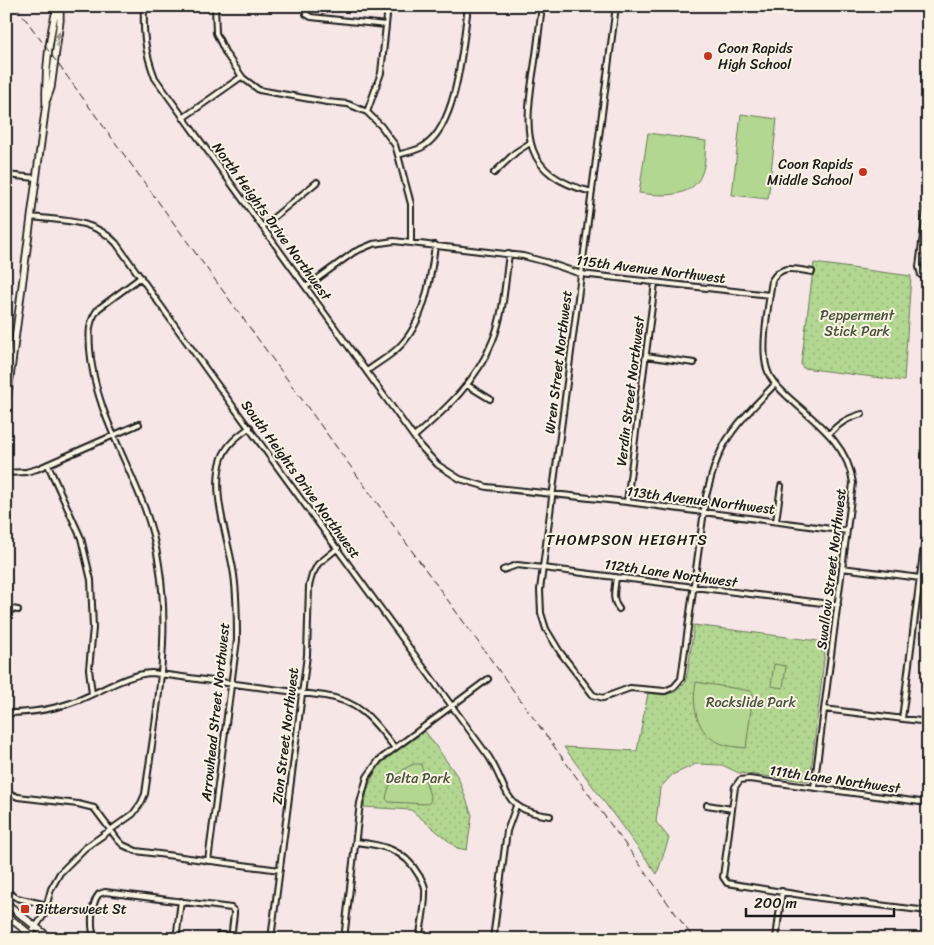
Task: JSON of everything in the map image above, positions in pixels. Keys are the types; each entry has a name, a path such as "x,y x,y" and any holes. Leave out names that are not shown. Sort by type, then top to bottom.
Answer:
{"street":[{"path":"6,408 46,104 51,88 60,21 58,6"},
{"name":"North Heights Drive Northwest","path":"144,6 144,41 155,78 414,437"},
{"path":"215,6 216,34 241,77 260,90 348,104 367,112 381,126 395,145 398,155 410,204 412,243"},
{"path":"306,6 306,14 311,17 386,25"},
{"path":"367,112 381,74 388,6"},
{"path":"398,155 424,146 438,132 452,104 459,72 468,6"},
{"path":"542,6 528,107 527,129 530,143 538,160 547,172 568,185 592,192"},
{"name":"Wren Street Northwest","path":"616,6 540,590 541,613 546,628 560,652 590,692 596,696 603,698 630,688 665,691 678,683 683,672 694,588"},
{"path":"183,118 241,77"},
{"path":"494,174 516,152 530,143"},
{"path":"6,175 36,178"},
{"path":"262,227 317,182"},
{"path":"928,195 919,267 921,274 928,279"},
{"name":"South Heights Drive Northwest","path":"31,218 84,224 99,228 116,242 211,376 489,757 508,797 516,806"},
{"name":"115th Avenue Northwest","path":"306,287 354,252 373,244 394,240 535,258 581,274 770,295"},
{"path":"367,370 399,348 414,327 426,296 435,245"},
{"path":"414,437 452,404 476,374 493,340 501,313 509,254"},
{"name":"Swallow Street Northwest","path":"812,272 793,268 781,270 772,280 764,353 766,368 775,384 829,434 844,453 851,470 853,485 814,788"},
{"path":"6,915 31,937 44,915 51,889 60,873 85,848 133,814 144,799 160,674 164,621 160,565 145,509 100,403 90,357 89,330 93,315 141,276"},
{"name":"Verdin Street Northwest","path":"627,502 655,282"},
{"path":"646,356 694,363"},
{"path":"694,588 704,513 712,474 720,453 738,426 775,384"},
{"path":"467,385 490,399"},
{"path":"829,434 843,420 862,414"},
{"path":"6,473 26,472 48,465 139,424"},
{"name":"Arrowhead Street Northwest","path":"208,861 237,640 237,603 230,548 220,503 221,460 227,447 250,427"},
{"name":"113th Avenue Northwest","path":"414,437 421,448 438,465 460,479 487,487 627,502 847,531"},
{"path":"48,465 81,538 91,580 94,628 90,669 92,694"},
{"path":"776,521 781,486"},
{"path":"902,719 928,514"},
{"name":"Zion Street Northwest","path":"271,939 303,693 307,655 308,598 312,575 324,558 338,548"},
{"name":"112th Lane Northwest","path":"503,570 517,565 838,605"},
{"path":"842,568 928,579"},
{"path":"616,576 614,603 618,609"},
{"path":"6,608 18,610"},
{"path":"6,713 47,710 78,701 139,675 160,674 333,697 356,706 372,718 394,747"},
{"path":"344,939 360,803 365,784 375,765 394,747 488,679"},
{"path":"824,708 928,722"},
{"name":"111th Lane Northwest","path":"732,809 735,787 740,780 749,779 928,803"},
{"path":"6,792 18,797 94,808 123,845 136,851 280,870"},
{"path":"707,805 732,809 723,878 727,883 928,911"},
{"path":"493,939 508,831 516,806 530,813 550,816"},
{"path":"356,842 390,848 408,859 418,873 425,886 419,939"},
{"path":"6,891 17,898 47,905"},
{"path":"95,939 92,927 95,900 102,892 233,909 231,938"},
{"path":"776,939 782,892"},
{"path":"176,939 181,901"},
{"path":"6,903 51,939"},
{"path":"219,935 244,939"}],"green space":[{"path":"741,114 777,119 768,199 732,195"},
{"path":"648,133 706,141 702,173 698,181 691,188 684,192 666,195 639,193"},
{"name":"Pepperment Stick Park","path":"814,263 911,276 904,381 803,368 801,364"},
{"name":"Rockslide Park","path":"694,625 826,642 810,780 739,773 722,765 696,764 672,775 660,788 656,822 669,838 657,874 564,747 637,751 648,693 664,695 675,692 685,683"},
{"path":"774,664 786,666 783,688 771,686"},
{"path":"696,682 751,691 753,694 746,748 729,746 716,741 702,729 698,721 694,702"},
{"name":"Delta Park","path":"425,731 458,777 472,815 467,850 457,848 411,810 364,807 371,780 377,770 392,754"},
{"path":"414,764 421,764 431,800 428,804 389,802 386,799 392,782 399,773"}],"railway":[{"path":"16,6 694,939"}],"place":[{"name":"Coon Rapids High School","path":"708,56"},
{"name":"Coon Rapids Middle School","path":"863,172"},
{"name":"Bittersweet St","path":"25,909"}],"district":[{"name":"THOMPSON HEIGHTS","path":"627,540"}]}
